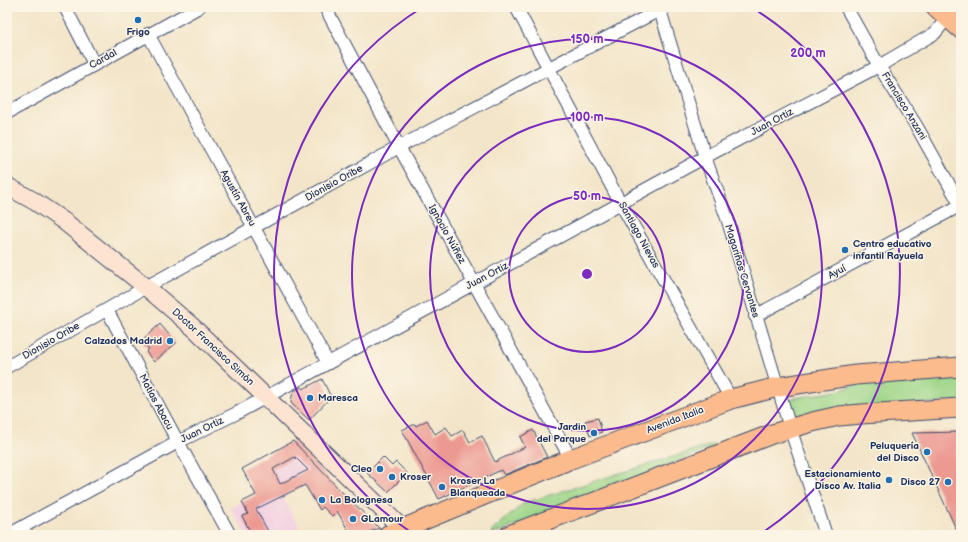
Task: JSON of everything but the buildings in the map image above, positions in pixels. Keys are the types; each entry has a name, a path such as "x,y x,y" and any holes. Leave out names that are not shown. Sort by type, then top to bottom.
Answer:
{"main road":[{"name":"Avenida Italia","path":"400,533 571,459 731,398 779,393 856,375 961,367"},
{"path":"509,535 790,428 839,416 961,408"}],"street":[{"path":"65,7 94,64"},
{"name":"Cardal","path":"7,113 199,7"},
{"name":"Ignacio Núñez","path":"325,7 399,147 571,459"},
{"name":"Santiago Nievas","path":"516,7 621,204 731,398"},
{"name":"Francisco Anzani","path":"846,7 961,205"},
{"name":"Dionisio Oribe","path":"7,367 146,287 399,147 661,8"},
{"name":"Magariños Cervantes","path":"661,8 705,157 728,221 779,393 826,535"},
{"name":"Juan Ortiz","path":"8,535 178,442 237,413 705,157 879,66 935,33 950,15"},
{"name":"Agustín Abreu","path":"148,34 328,363"},
{"name":"Doctor Francisco Simón","path":"7,186 34,201 65,222 146,287 194,328 400,533"},
{"name":"Ayuí","path":"756,316 961,205"},
{"name":"Matías Abacu","path":"107,310 230,535"}],"shaded area":[{"path":"293,441 325,474 283,497 303,535 247,535 231,508 256,495 242,469"}],"green space":[{"path":"961,376 961,401 834,410 798,415 792,413 789,406 791,400 795,398 837,391 868,381"},
{"path":"714,444 716,446 493,534 491,532 524,503"}],"place":[{"name":"Frigo","path":"138,20"},
{"name":"Centro educativo infantil Rayuela","path":"845,250"},
{"name":"Calzados Madrid","path":"170,341"},
{"name":"Maresca","path":"310,398"},
{"name":"Jardin del Parque","path":"594,433"},
{"name":"Peluquería del Disco","path":"927,452"},
{"name":"Cleo","path":"380,469"},
{"name":"Kroser","path":"392,477"},
{"name":"Estacionamiento Disco Av. Italia","path":"889,480"},
{"name":"Disco 27","path":"948,482"},
{"name":"Kroser La Blanqueada","path":"442,487"},
{"name":"La Bolognesa","path":"322,500"},
{"name":"GLamour","path":"353,519"}]}
